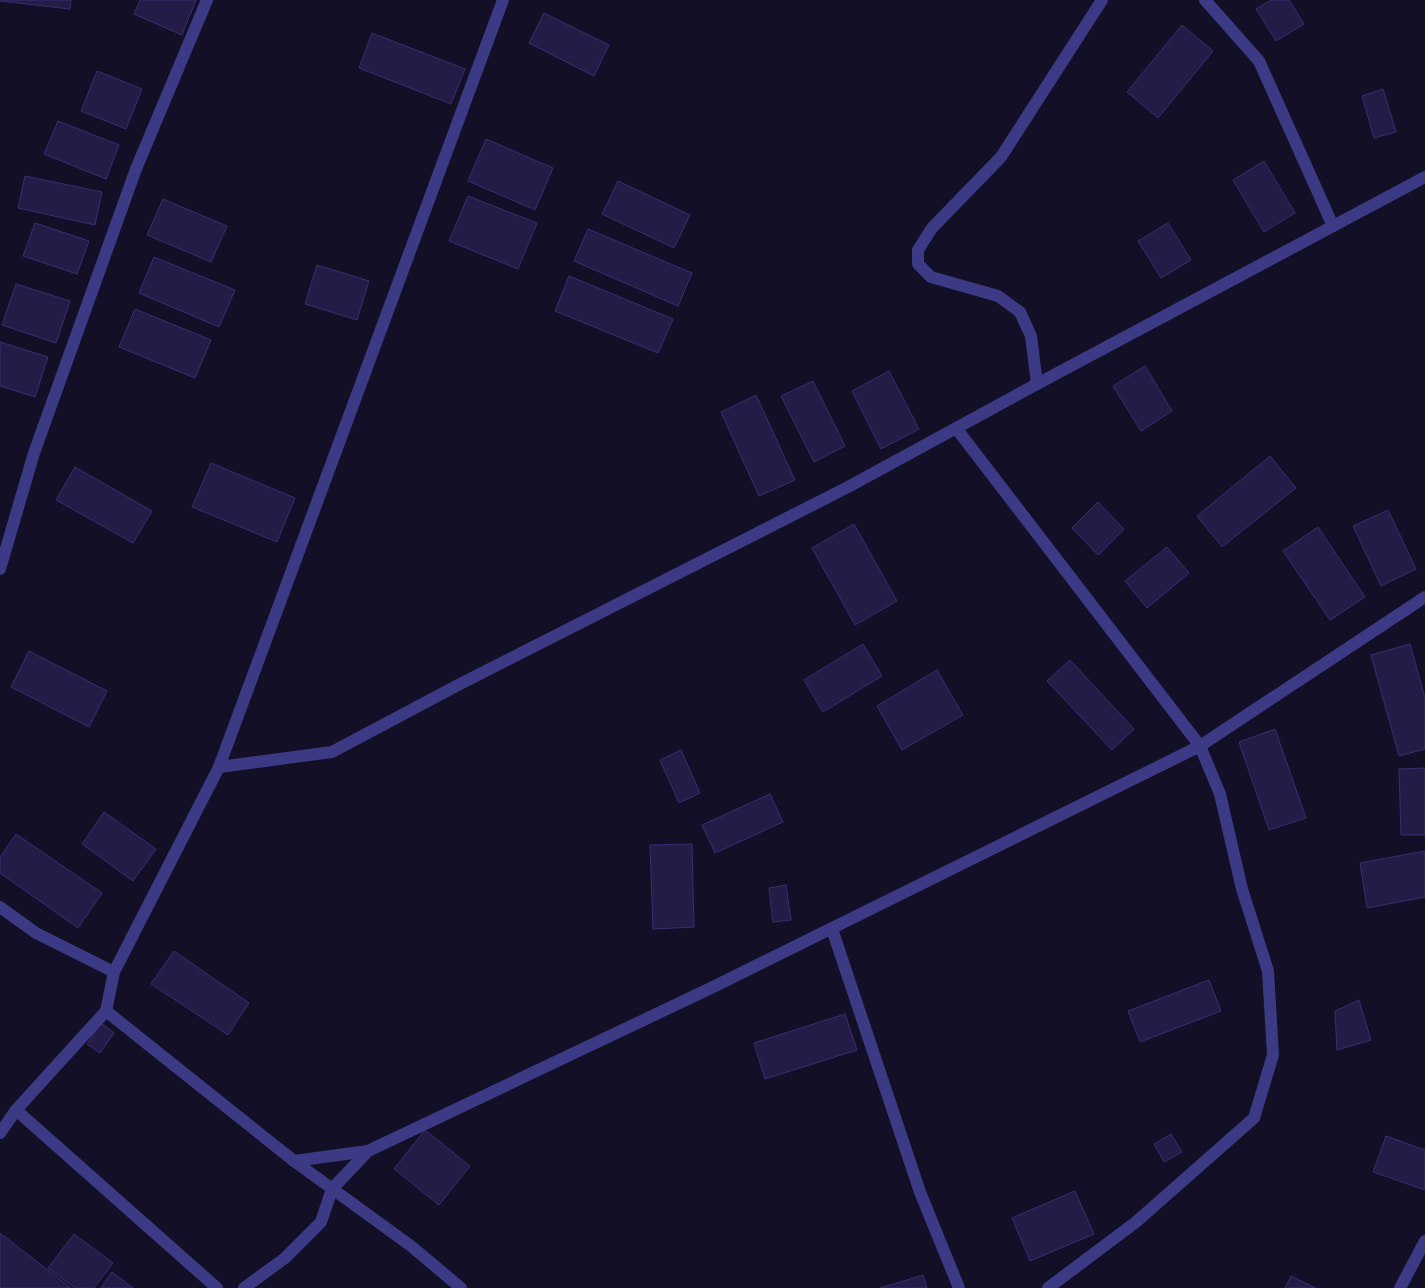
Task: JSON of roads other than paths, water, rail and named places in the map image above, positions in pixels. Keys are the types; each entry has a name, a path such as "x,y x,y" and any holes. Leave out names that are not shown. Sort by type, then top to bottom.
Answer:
{"street":[{"path":"0,570 34,453 133,178 207,0"},
{"path":"0,1133 16,1110 106,1011 114,972 219,767 503,0"},
{"path":"1037,384 1031,336 1020,312 998,296 931,277 918,264 918,250 932,228 1001,157 1102,0"},
{"path":"1205,0 1259,61 1333,226"},
{"path":"219,767 332,752 460,684 848,487 1425,177"},
{"path":"956,428 1200,746 1220,794 1242,889 1268,971 1273,1055 1254,1118 1136,1222 1048,1288"},
{"path":"294,1161 368,1150 693,997 1200,746 1425,596"},
{"path":"0,907 36,934 114,972"},
{"path":"832,929 920,1192 960,1288"},
{"path":"106,1011 294,1161 410,1246 461,1288"},
{"path":"16,1110 217,1288"},
{"path":"244,1288 285,1258 321,1222 332,1189 368,1150"},
{"path":"1400,1288 1425,1241"}]}
